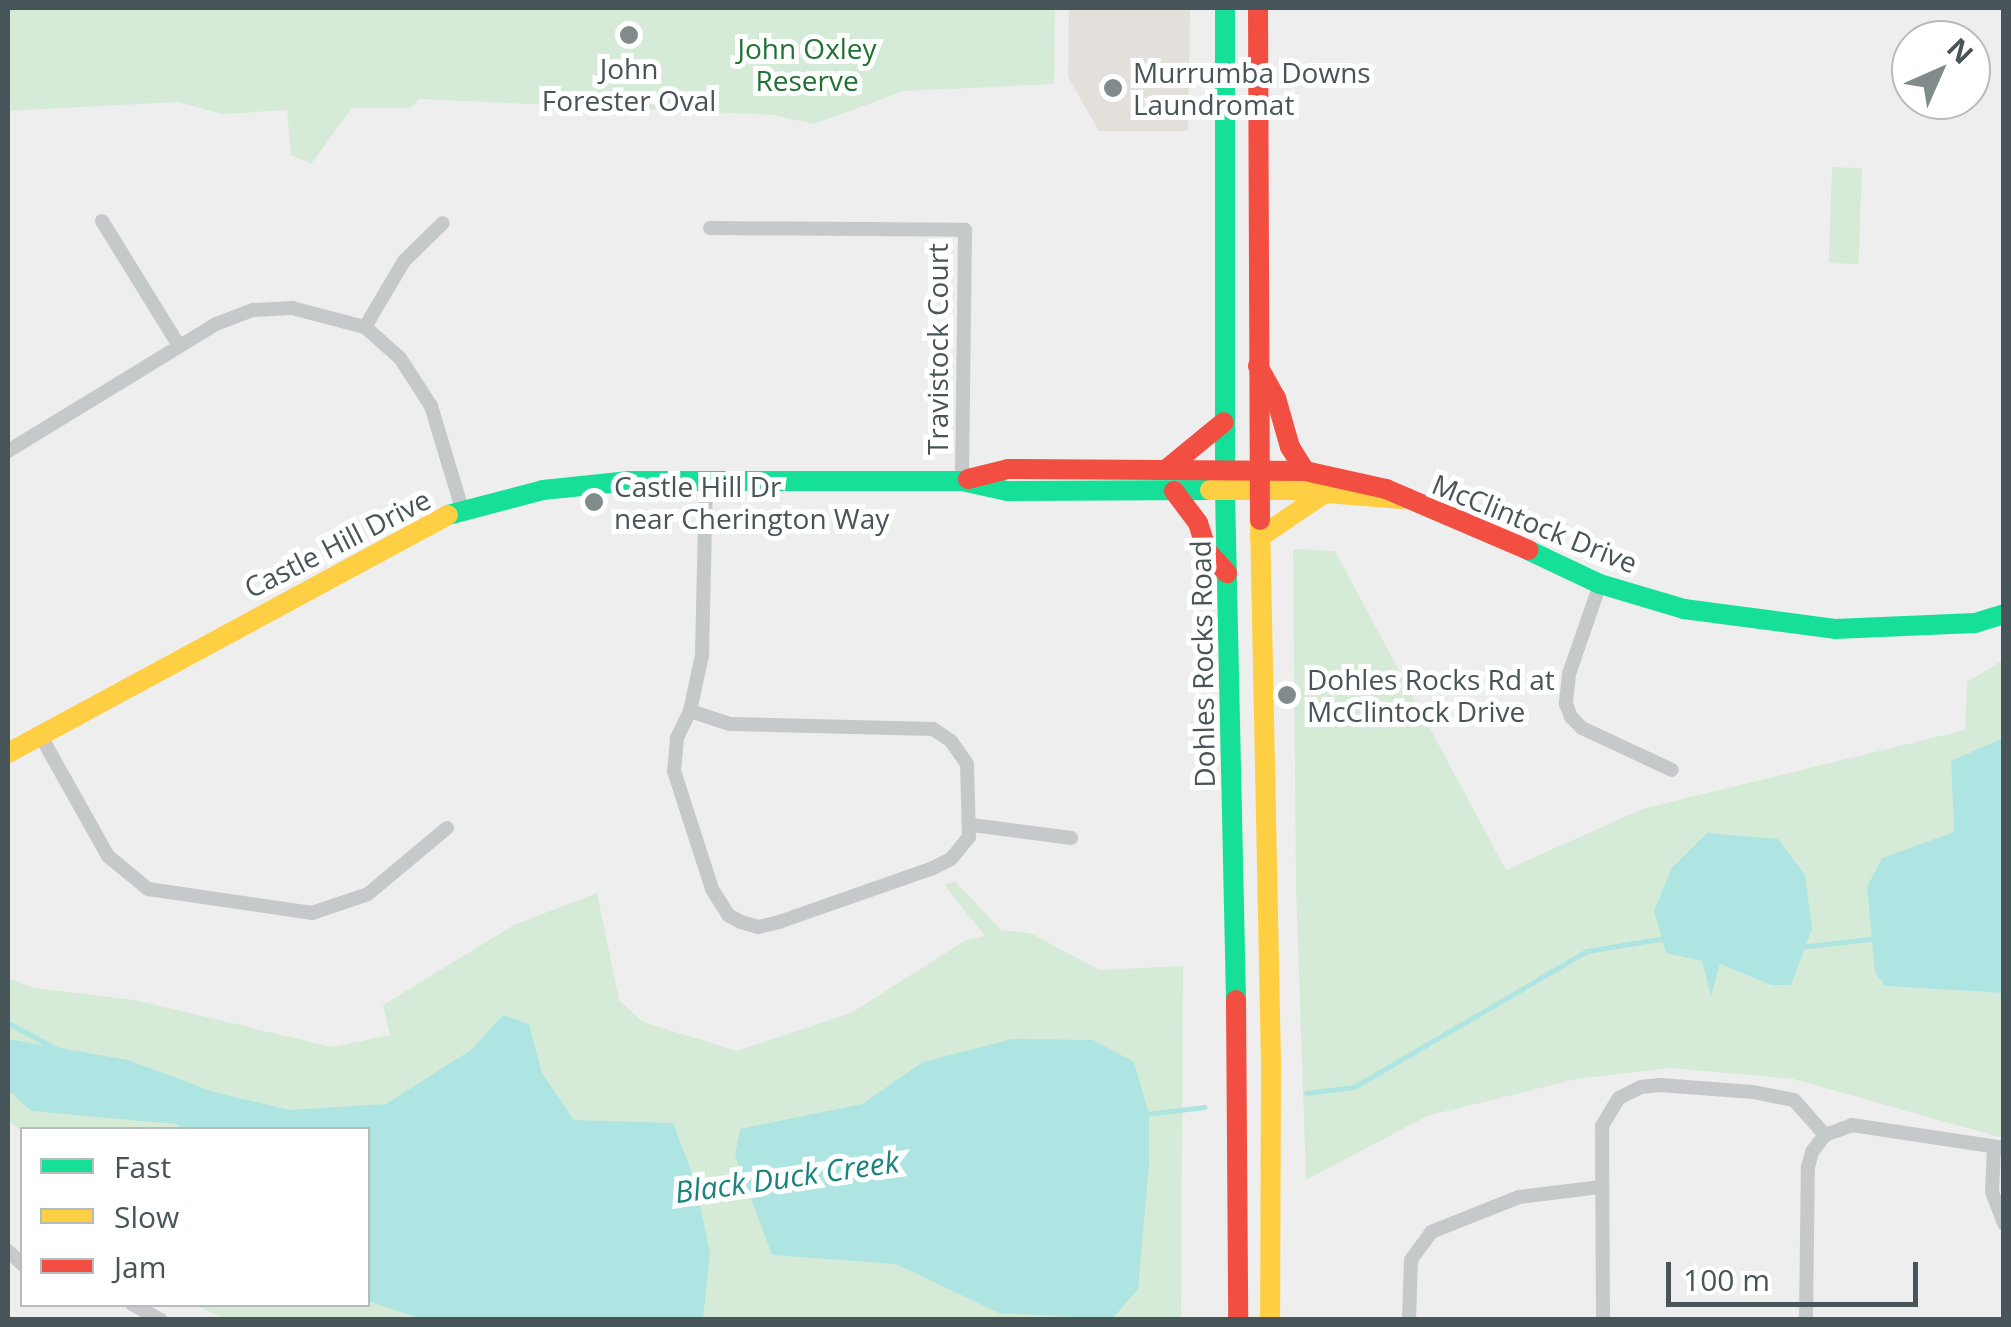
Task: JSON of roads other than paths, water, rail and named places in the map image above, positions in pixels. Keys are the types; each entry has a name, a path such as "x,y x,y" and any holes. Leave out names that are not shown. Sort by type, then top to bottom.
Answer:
{"main road":[{"name":"Dohles Rocks Road","path":"1225,8 1224,468 1236,898 1238,1320"},
{"path":"1258,8 1257,364 1270,1320"},
{"path":"1257,364 1276,398 1289,443 1306,471"},
{"path":"1168,468 1224,422"},
{"name":"Castle Hill Drive","path":"962,481 1008,468 1224,468"},
{"name":"McClintock Drive","path":"1224,468 1306,471 1386,489 1402,499"},
{"name":"Castle Hill Drive","path":"8,753 416,529 462,510 578,485 962,481 1007,490 1225,491"},
{"name":"McClintock Drive","path":"1225,491 1402,499 1462,518 1600,584 1684,609 1836,629 1975,623 2004,614"},
{"path":"1174,492 1198,523 1207,551 1227,572"},
{"path":"1260,537 1325,494"}],"street":[{"path":"102,222 178,344"},
{"path":"364,327 404,262 443,224"},
{"name":"Travistock Court","path":"710,228 965,230 962,481"},
{"path":"8,451 178,344 253,310 292,308 364,327 400,358 431,406 462,510"},
{"path":"690,711 730,724 932,729 951,741 967,764 972,825 963,848 933,868 779,922 758,926 728,916 712,889 674,772 676,738 690,711 702,656 706,481"},
{"path":"1600,584 1569,674 1566,704 1582,728 1672,770"},
{"path":"39,733 108,856 148,890 261,909 312,913 368,894 447,828"},
{"path":"972,825 1072,838"},
{"path":"1603,1320 1601,1187 1606,1114 1619,1098 1641,1087 1721,1087 1794,1100 1825,1135"},
{"path":"1806,1320 1808,1167 1812,1152 1825,1135 1852,1125 1999,1148 1992,1192 2004,1224"},
{"path":"1409,1320 1411,1260 1432,1232 1519,1197 1601,1187"},
{"path":"137,1307 161,1320"}],"water":[{"path":"2003,738 2003,993 1885,986 1875,972 1867,887 1882,858 1954,832 1951,761"},
{"path":"1707,833 1778,839 1805,875 1812,929 1791,985 1771,985 1720,964 1711,996 1702,961 1666,953 1654,911 1672,868"},
{"path":"503,1015 529,1024 542,1073 574,1120 673,1123 695,1181 710,1253 703,1319 422,1319 370,1302 370,1127 180,1127 31,1111 8,1090 8,1039 128,1060 214,1092 289,1110 386,1104 471,1050"},
{"path":"1012,1039 1093,1040 1134,1062 1149,1114 1149,1165 1138,1289 1112,1319 999,1313 896,1264 772,1255 735,1155 740,1129 862,1104 923,1062"}],"waterway":[{"name":"Black Duck Creek","path":"1306,1093 1354,1087 1587,951 1665,938"},
{"name":"Black Duck Creek","path":"1799,947 1878,938"},
{"name":"Black Duck Creek","path":"8,1023 62,1052"},
{"name":"Black Duck Creek","path":"1146,1114 1205,1107"},
{"name":"Black Duck Creek","path":"692,1190 751,1183"}],"place":[{"name":"John Forester Oval","path":"629,35"},
{"name":"Murrumba Downs Laundromat","path":"1113,88"},
{"name":"Castle Hill Dr near Cherington Way","path":"594,502"},
{"name":"Dohles Rocks Rd at McClintock Drive","path":"1287,695"}],"park label":[{"name":"John Oxley Reserve","path":"807,64"}]}
